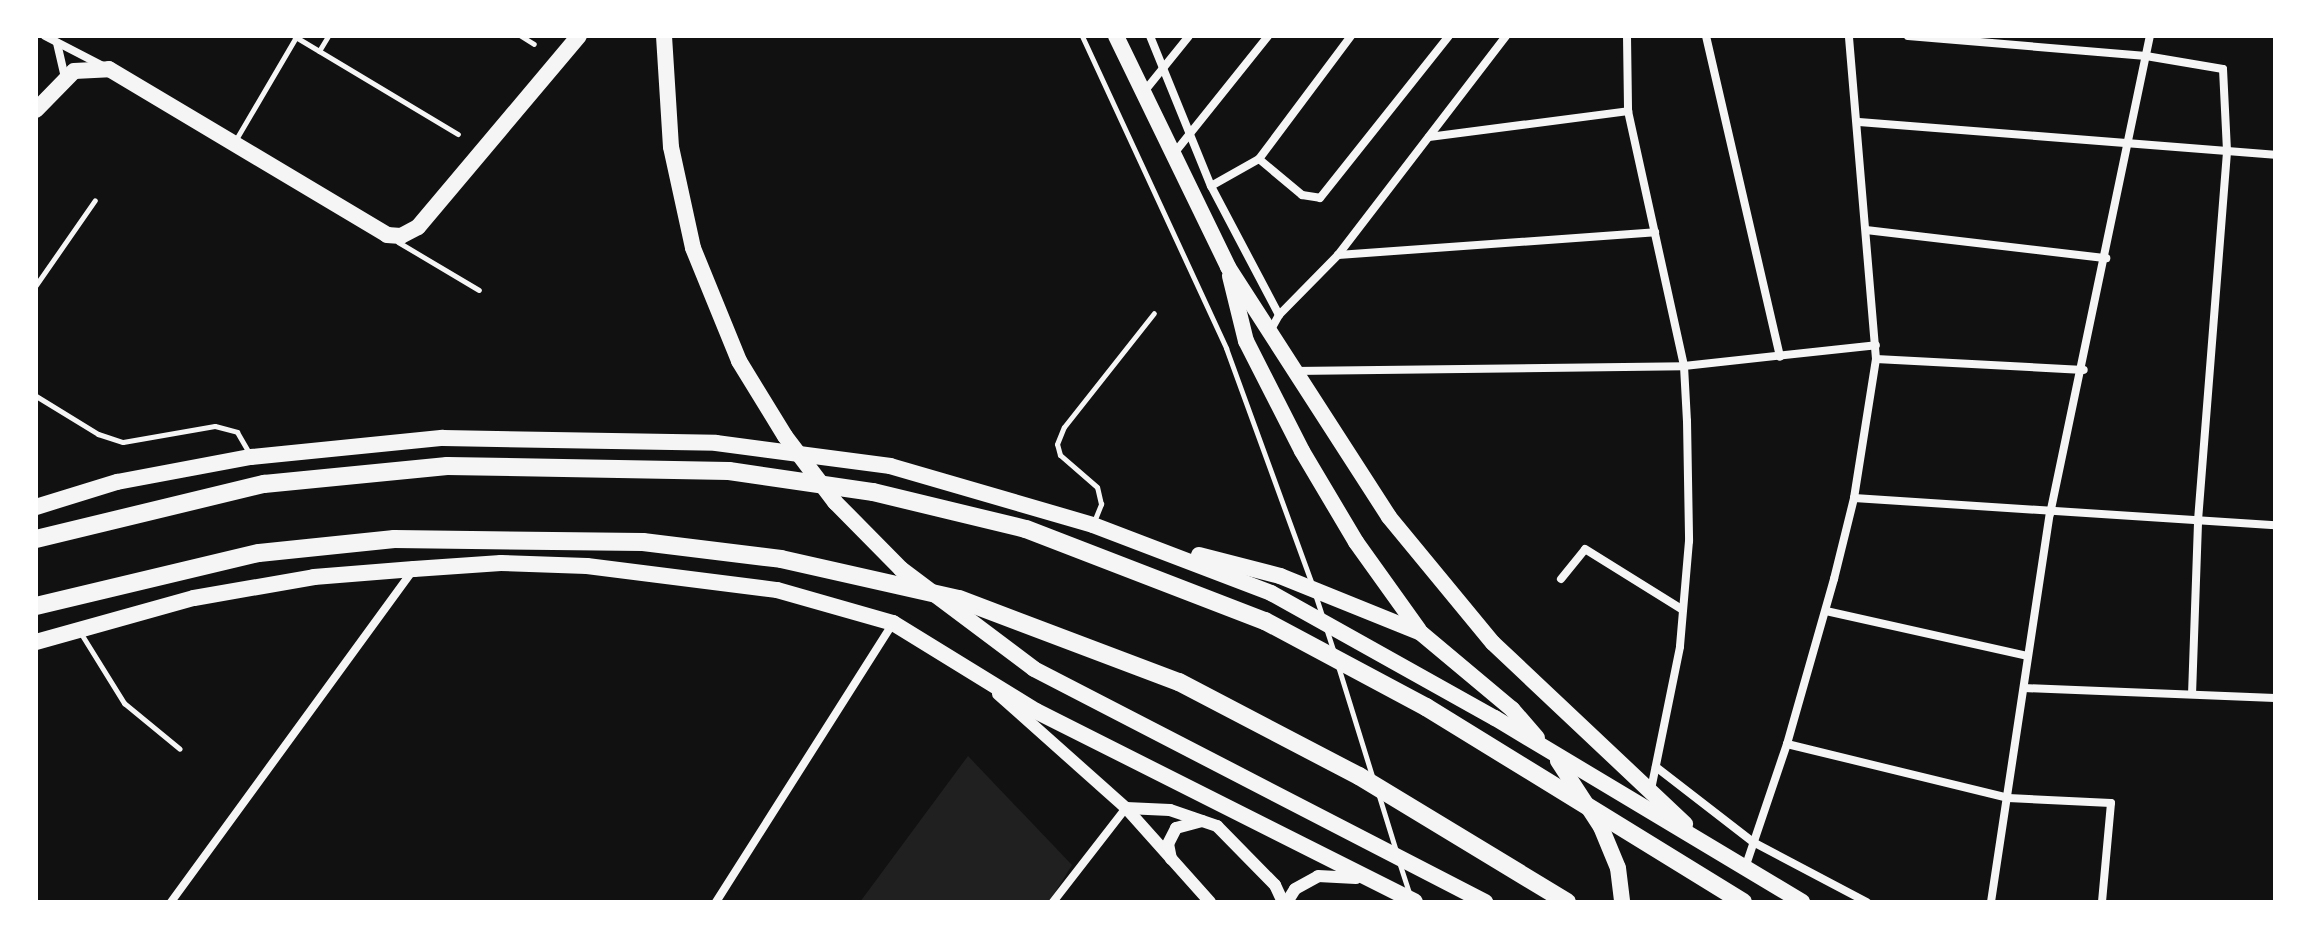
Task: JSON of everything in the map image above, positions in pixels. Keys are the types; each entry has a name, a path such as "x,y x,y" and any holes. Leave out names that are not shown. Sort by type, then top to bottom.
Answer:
{"highway":[{"path":"36,110 65,78 84,68 109,69 387,235 401,236 418,227 579,36"},
{"path":"664,36 671,147 689,236 707,289 739,361 806,465 873,542 938,600 1034,669 1096,704 1485,902"},
{"path":"1116,36 1228,267 1345,455 1429,568 1493,643 1651,790 1737,864"},
{"path":"1228,267 1246,341 1274,400 1356,542 1421,633 1484,683 1568,773 1601,827 1618,868 1622,902"},
{"path":"36,507 117,482 251,457 443,438 716,443 890,466 1170,550 1280,576 1421,633"},
{"path":"36,539 264,484 447,466 729,471 873,492 1026,529 1265,621 1426,707 1743,902"},
{"path":"36,606 259,553 394,539 629,541 781,559 959,599 1179,682 1359,776 1567,902"},
{"path":"1170,550 1285,601 1495,718 1802,902"},
{"path":"36,642 194,598 314,577 414,569 501,563 587,566 777,590 893,623 1098,744 1409,899"}],"street":[{"path":"47,36 109,69"},
{"path":"1150,36 1211,186 1279,315"},
{"path":"1142,94 1189,36"},
{"path":"1172,157 1268,36"},
{"path":"1211,186 1259,159 1351,36"},
{"path":"1259,159 1302,195 1320,198 1449,36"},
{"path":"1269,334 1279,315 1338,255 1506,36"},
{"path":"1627,36 1628,111 1684,366 1689,541 1683,610 1651,790"},
{"path":"1706,36 1780,357"},
{"path":"1737,864 1753,842 1787,744 1826,611 1854,498 1876,359 1859,122 1849,36"},
{"path":"1908,36 2146,56 2220,67 2227,152 2198,523 2192,694"},
{"path":"1991,902 2050,514 2084,370 2150,36"},
{"path":"57,42 65,78"},
{"path":"1429,137 1628,111"},
{"path":"1859,122 2275,155"},
{"path":"1866,230 2106,258"},
{"path":"1338,255 1655,232"},
{"path":"1293,371 1684,366 1876,345"},
{"path":"1876,359 2084,370"},
{"path":"1854,498 2050,514 2275,525"},
{"path":"1561,579 1585,549 1683,610"},
{"path":"171,902 414,569"},
{"path":"1826,611 2027,656"},
{"path":"716,902 893,623"},
{"path":"969,669 1126,808 1210,902"},
{"path":"2024,688 2275,698"},
{"path":"1787,744 2008,798 2111,803 2102,902"},
{"path":"1656,767 1753,842 1867,902"},
{"path":"1126,808 1170,810 1209,822 1223,830 1275,885 1285,902 1305,881 1344,874 1409,899"},
{"path":"1053,902 1126,808"},
{"path":"1171,859 1168,844 1176,828 1190,821 1209,822"}],"lane":[{"path":"319,51 328,36"},
{"path":"521,36 534,44"},
{"path":"1082,36 1267,447 1409,899"},
{"path":"234,142 295,37 458,134"},
{"path":"36,285 95,200"},
{"path":"387,235 479,290"},
{"path":"1093,525 1101,504 1097,487 1060,455 1057,444 1064,427 1154,313"},
{"path":"36,396 98,434 123,442 228,427 237,432 251,457"},
{"path":"78,628 124,703 180,749"}],"shaded area":[{"path":"968,756 1072,865 1049,902 860,902"}]}
